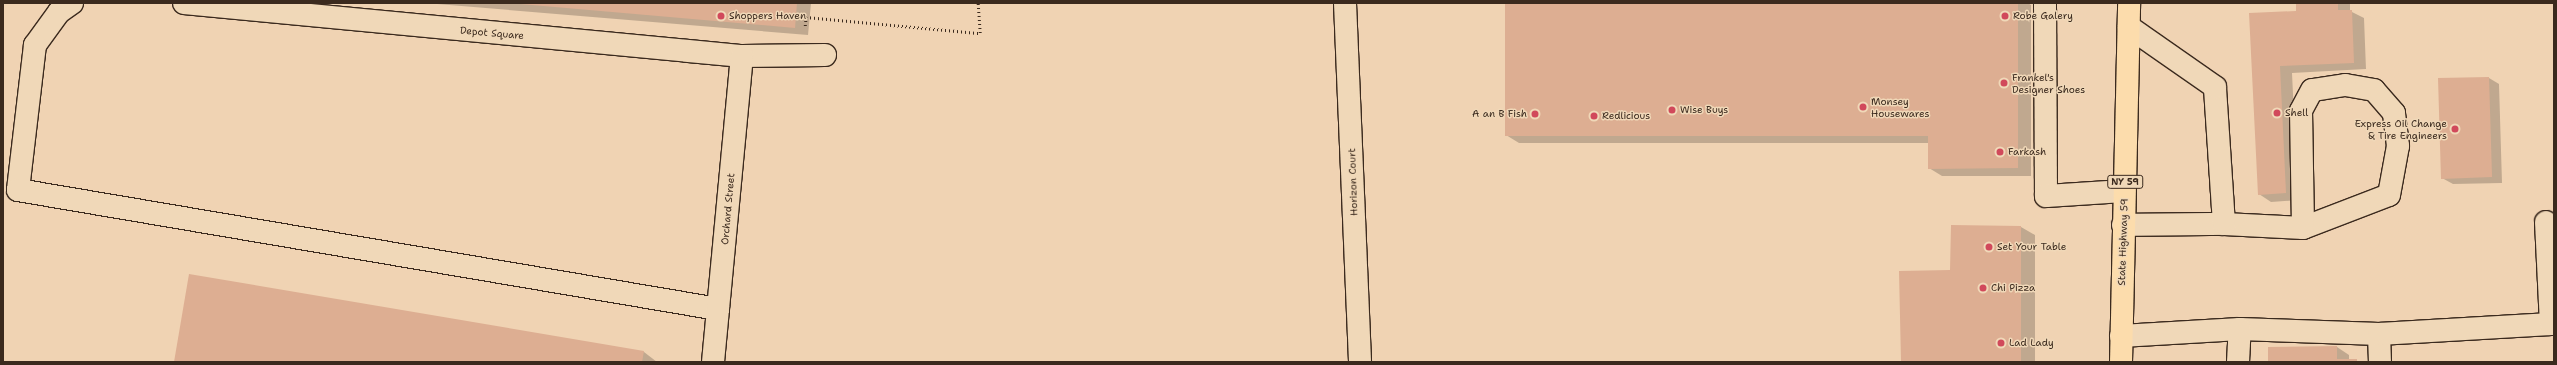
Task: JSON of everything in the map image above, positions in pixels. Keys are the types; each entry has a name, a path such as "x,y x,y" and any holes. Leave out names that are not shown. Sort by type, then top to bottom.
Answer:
{"main road":[{"name":"State Highway 59","path":"2121,362 2123,225 2130,3"}],"street":[{"path":"72,3 59,12 35,45 18,190 718,309"},
{"name":"Depot Square","path":"184,3 242,10 742,56 825,55"},
{"name":"Horizon Court","path":"1345,3 1360,362"},
{"path":"2045,3 2046,196 2124,191"},
{"path":"2129,27 2215,87 2224,224"},
{"name":"Orchard Street","path":"713,362 742,56"},
{"path":"2123,225 2224,224 2303,228 2389,194 2398,146 2394,112 2374,90 2345,85 2312,90 2301,112 2303,228"},
{"path":"2121,336 2240,329 2379,334 2551,324 2546,222"},
{"path":"2238,362 2240,329"},
{"path":"2379,334 2380,362"}],"path":[{"path":"806,17 980,33 978,3"}],"building":[{"name":"Shoppers Haven","path":"509,3 797,3 795,28"},
{"path":"1505,3 2018,3 2018,168 1928,169 1928,136 1505,136"},
{"path":"2296,3 2338,3 2338,10 2352,10 2354,63 2280,66 2286,193 2258,195 2249,13 2296,11"},
{"path":"2489,77 2492,177 2441,179 2438,78"},
{"path":"1951,225 2021,226 2021,362 1901,362 1899,271 1950,270"},
{"path":"189,274 644,351 642,362 174,362"},
{"path":"2337,346 2337,359 2357,359 2357,362 2268,362 2268,347"}],"place":[{"name":"Shoppers Haven","path":"721,16"},
{"name":"Robe Galery","path":"2005,16"},
{"name":"Frankel's Designer Shoes","path":"2004,83"},
{"name":"Monsey Housewares","path":"1863,107"},
{"name":"Wise Buys","path":"1672,110"},
{"name":"Shell","path":"2277,113"},
{"name":"A an B Fish","path":"1535,114"},
{"name":"Redlicious","path":"1594,116"},
{"name":"Express Oil Change & Tire Engineers","path":"2455,129"},
{"name":"Farkash","path":"2000,152"},
{"name":"Set Your Table","path":"1989,247"},
{"name":"Chi Pizza","path":"1983,288"},
{"name":"Lad Lady","path":"2001,343"}]}
